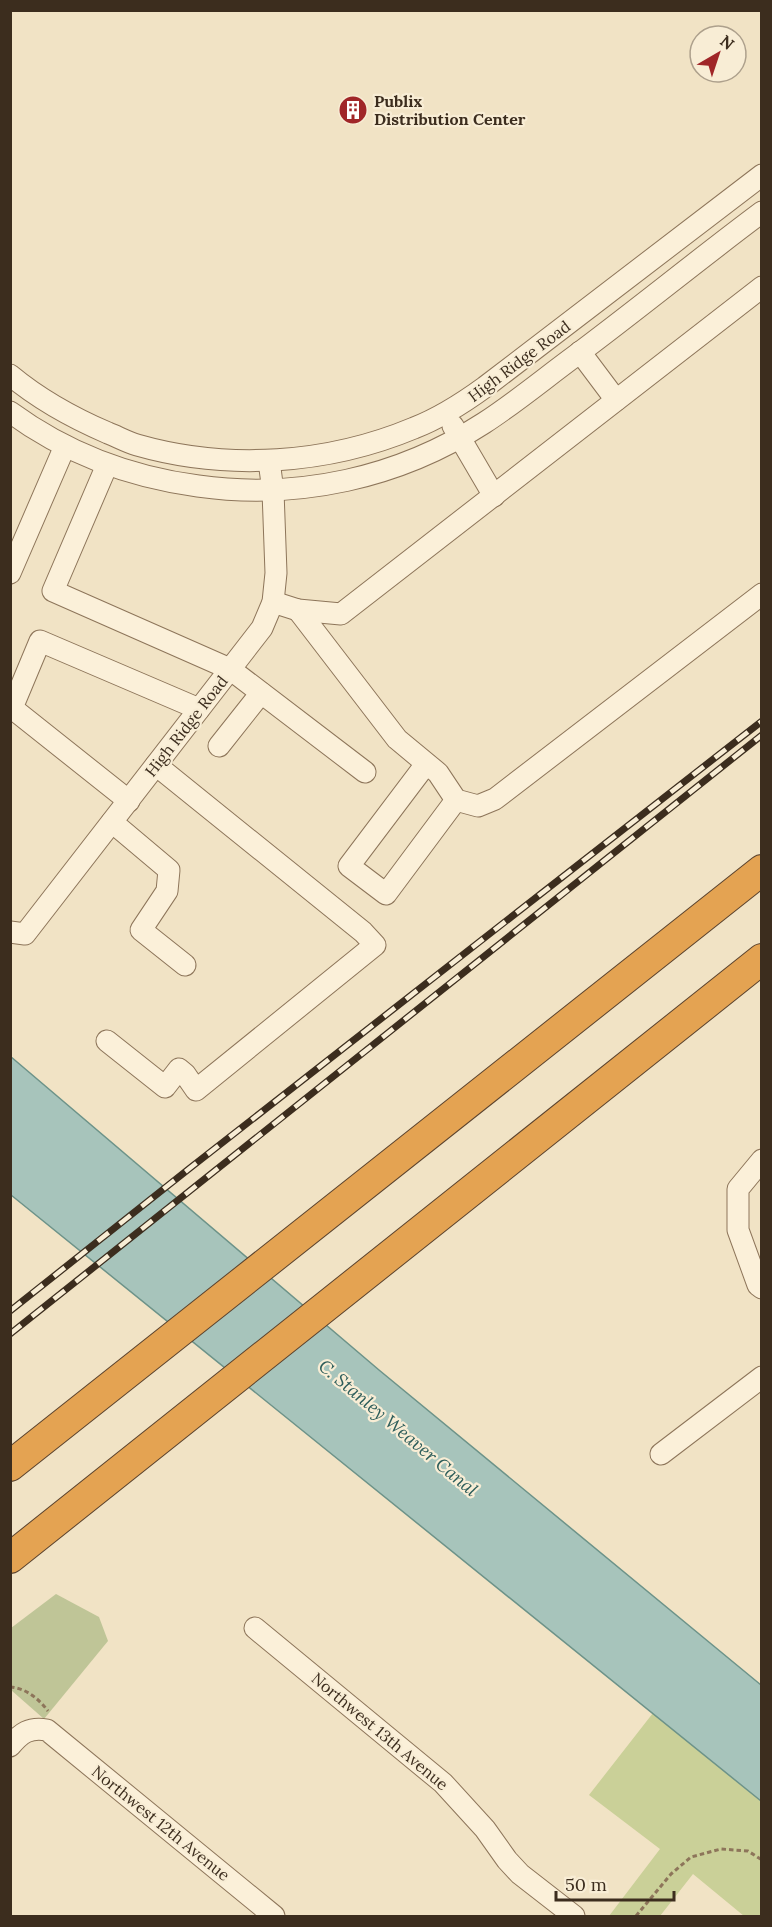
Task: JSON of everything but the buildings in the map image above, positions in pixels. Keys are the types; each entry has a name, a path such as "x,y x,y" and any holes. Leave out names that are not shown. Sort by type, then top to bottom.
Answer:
{"highway":[{"path":"10,1466 762,870"},
{"path":"10,1557 762,960"}],"street":[{"name":"High Ridge Road","path":"18,933 129,801 262,628 273,602 276,573 273,491 269,461 312,457 350,449 416,428 446,412 485,387 762,175"},
{"path":"735,196 758,222"},
{"name":"High Ridge Road","path":"273,491 356,480 417,459 459,437 504,409 758,222"},
{"path":"273,602 298,610 341,614 762,287"},
{"path":"580,352 616,400"},
{"path":"11,376 35,395 74,417 136,445 206,458 269,461"},
{"path":"10,412 65,446 107,465 179,484 215,489 273,491"},
{"path":"446,412 494,496"},
{"path":"10,573 65,446"},
{"path":"107,465 53,591 230,669 365,772"},
{"path":"298,610 397,739 438,773 456,800 478,806 495,799 762,594"},
{"path":"129,801 12,708 40,641 199,709"},
{"path":"219,747 261,693"},
{"path":"426,764 349,866 386,894 456,800"},
{"path":"107,1041 165,1087 179,1069 196,1090 375,945 363,932 156,765"},
{"path":"112,822 169,870 167,891 141,930 185,965"},
{"path":"762,1160 738,1189 738,1230 758,1285 762,1288"},
{"path":"661,1454 762,1377"},
{"name":"Northwest 13th Avenue","path":"255,1628 443,1783 485,1829 520,1874 574,1917"},
{"path":"10,1746 19,1735 28,1730 47,1730"},
{"name":"Northwest 12th Avenue","path":"47,1730 274,1917"}],"path":[{"path":"10,1687 20,1688 32,1695 47,1709 50,1716 47,1730"},
{"path":"636,1917 671,1874 691,1857 721,1849 748,1851 762,1860"}],"green space":[{"path":"56,1594 99,1617 108,1641 44,1719 11,1690 11,1628"},
{"path":"653,1713 761,1801 761,1916 744,1916 693,1874 660,1916 609,1916 660,1849 589,1795"}],"water":[{"name":"C. Stanley Weaver Canal","path":"10,1056 379,1370 761,1685 761,1801 11,1195"}],"railway":[{"path":"10,1311 762,721"},
{"path":"10,1334 762,735"}],"place":[{"name":"Publix Distribution Center","path":"353,110"}]}
